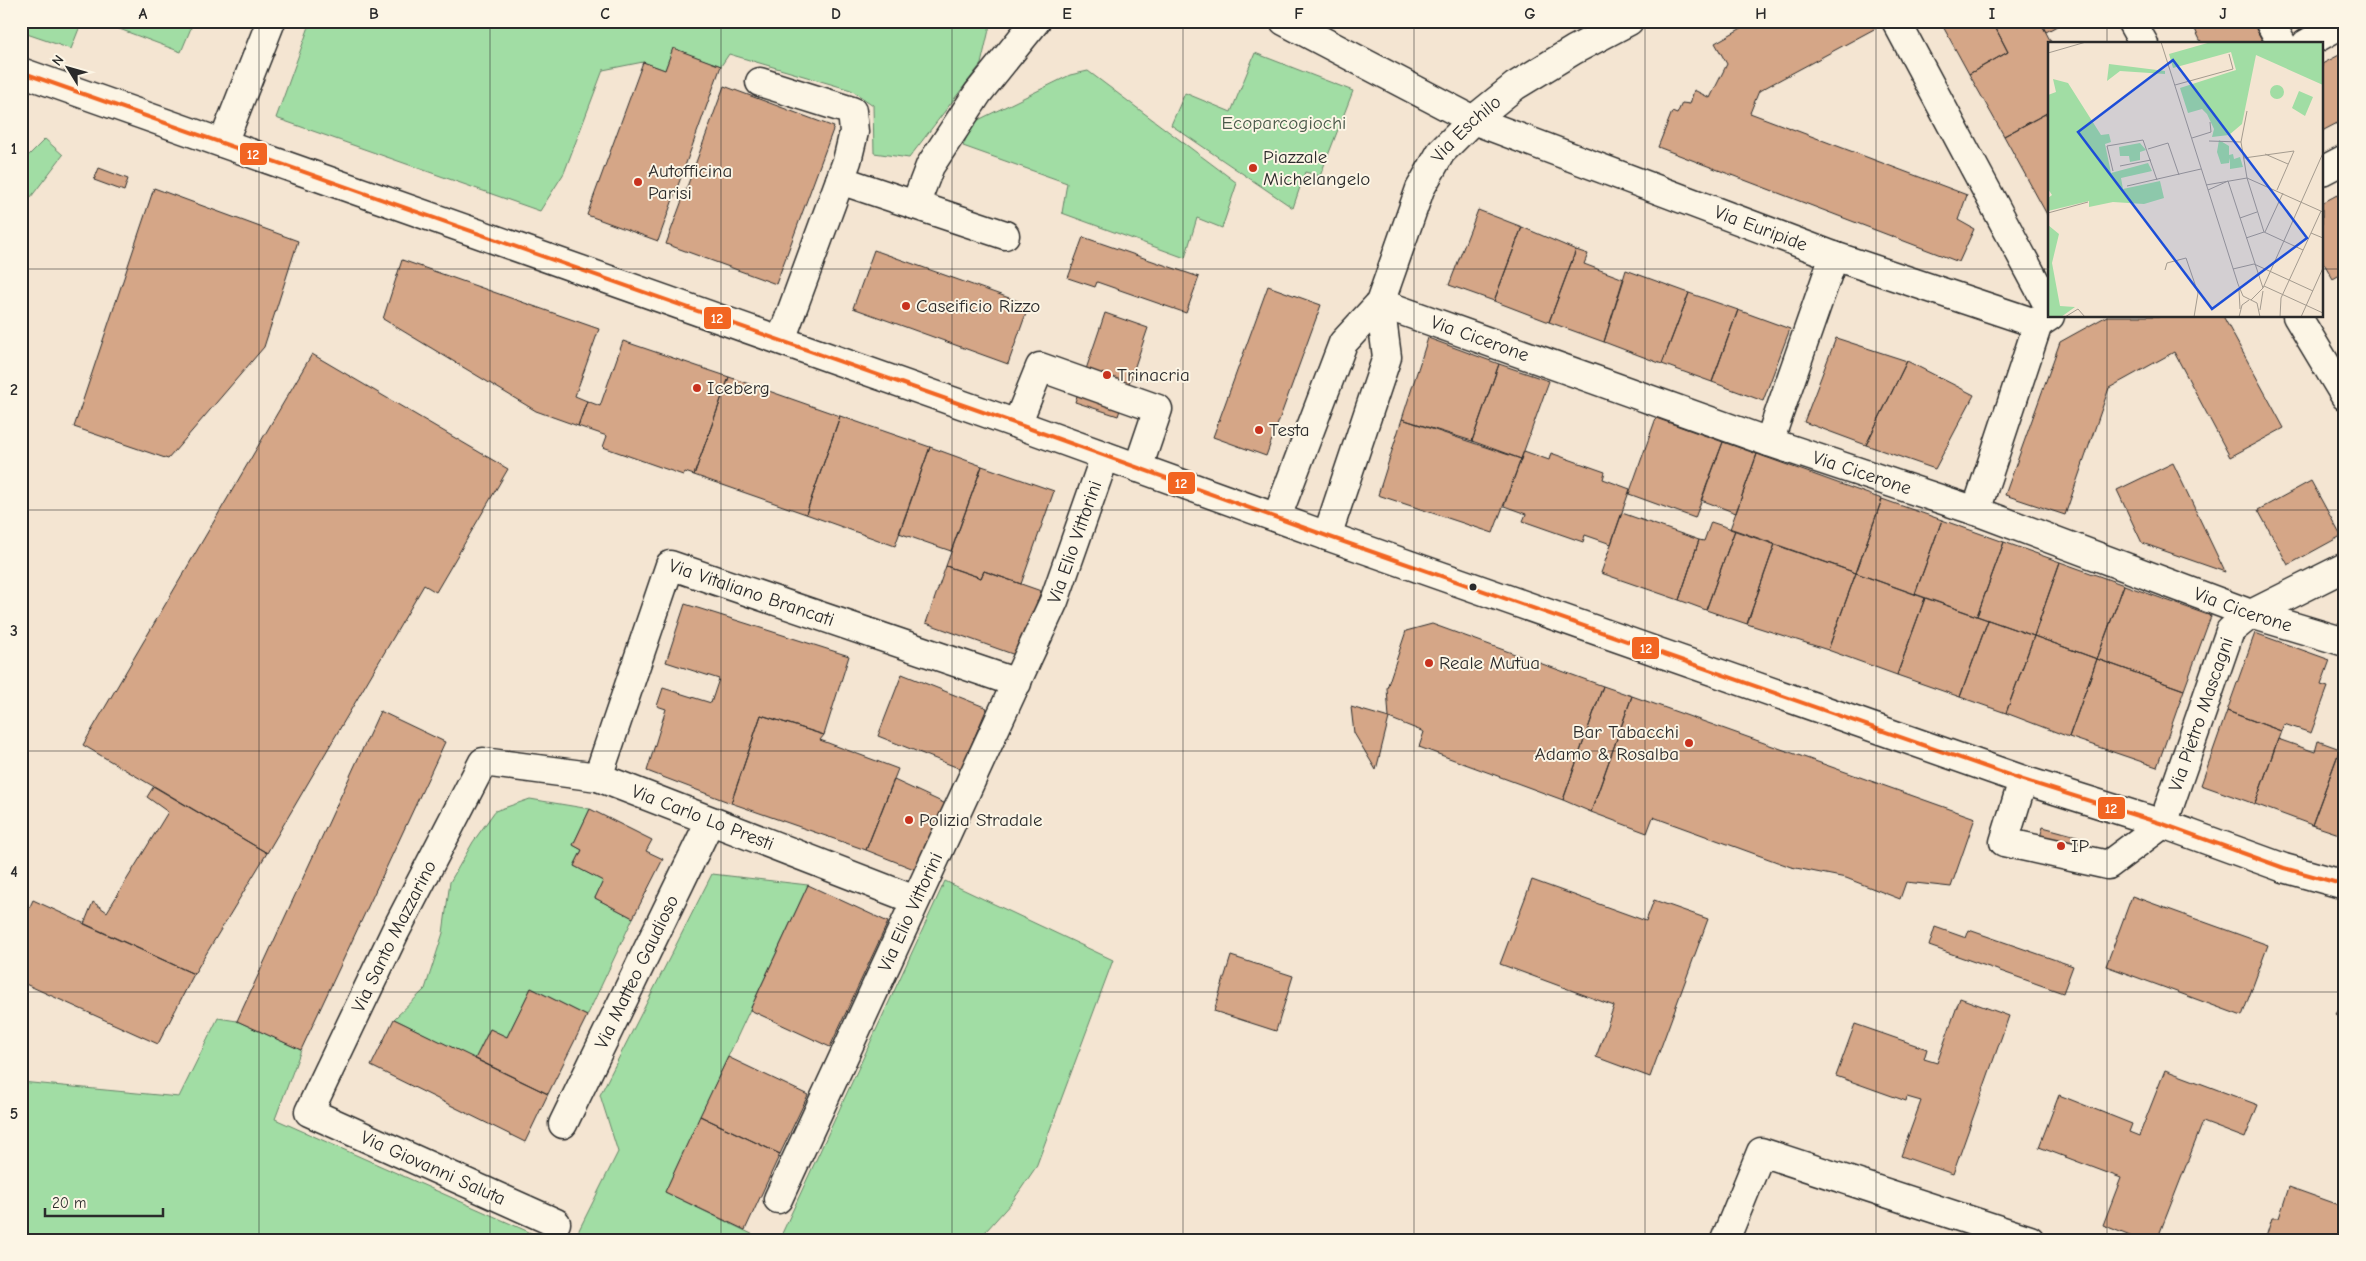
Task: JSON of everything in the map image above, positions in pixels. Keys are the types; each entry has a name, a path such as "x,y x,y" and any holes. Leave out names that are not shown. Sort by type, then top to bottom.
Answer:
{"street":[{"path":"223,143 271,21"},
{"path":"915,205 930,166 978,92 1036,21"},
{"name":"Via Euripide","path":"1284,21 1472,120 1834,256 2046,316"},
{"name":"Via Eschilo","path":"1380,303 1420,189 1441,152 1472,120 1515,86 1574,50 1629,21"},
{"path":"1896,21 2046,316 1976,511"},
{"path":"2131,21 2143,42"},
{"path":"2269,21 2281,42"},
{"path":"2310,42 2345,22"},
{"path":"21,72 1018,424 1327,536 2023,780 2163,824 2332,882 2345,894"},
{"path":"760,82 852,111 854,132 840,180 781,340"},
{"path":"2324,170 2345,159"},
{"path":"840,180 1005,235"},
{"path":"1768,442 1834,256"},
{"path":"1277,517 1343,343 1380,303"},
{"path":"1327,536 1387,357 1380,303"},
{"name":"Via Cicerone","path":"1380,303 1768,442 1976,511 2251,614 2345,642"},
{"path":"2298,318 2345,396"},
{"path":"1018,424 1040,367 1158,409 1138,468"},
{"name":"Via Elio Vittorini","path":"778,1199 1054,601 1105,456"},
{"name":"Via Vitaliano Brancati","path":"598,777 670,565 1017,682"},
{"name":"Via Pietro Mascagni","path":"2163,824 2230,631 2251,614 2345,567"},
{"name":"Via Carlo Lo Presti","path":"483,762 598,777 915,900"},
{"name":"Via Santo Mazzarino","path":"310,1112 395,932 483,762"},
{"path":"2023,780 2004,842 2108,865 2163,824"},
{"name":"Via Matteo Gaudioso","path":"563,1124 710,821"},
{"name":"Via Giovanni Saluta","path":"310,1112 556,1223"},
{"path":"1725,1240 1761,1152 2030,1240"}],"green space":[{"path":"21,21 82,21 71,49 21,32"},
{"path":"98,21 174,21 191,28 181,52"},
{"path":"311,21 991,21 981,64 909,158 874,153 873,105 851,90 729,54 721,66 673,49 665,70 643,62 603,70 564,173 540,211 276,118"},
{"name":"Ecoparcogiochi","path":"1255,53 1353,91 1320,176 1305,172 1293,208 1171,125 1185,93 1231,112"},
{"path":"1088,71 1237,183 1222,228 1197,218 1185,258 1062,213 1067,183 963,146 972,123 1070,75"},
{"path":"45,139 63,155 21,210 21,163"},
{"path":"530,799 590,809 573,845 582,850 574,866 603,881 595,898 633,918 587,1016 531,988 507,1037 490,1029 475,1059 394,1019 425,989 443,933 450,882 473,842 495,811"},
{"path":"712,874 808,885 665,1192 764,1240 574,1240 618,1152 600,1095"},
{"path":"945,881 1113,960 1036,1167 1012,1202 978,1240 779,1240"},
{"path":"218,1018 237,1021 301,1050 275,1119 547,1240 21,1240 21,1082 179,1097"}],"building":[{"path":"1754,21 1872,21 1876,28 1759,91 1750,113 1967,195 1958,220 1974,229 1959,262 1658,147 1672,112 1677,114 1682,103 1690,104 1694,90 1710,98 1727,64 1715,43"},
{"path":"1940,21 1992,21 2008,52 1969,74"},
{"path":"1992,21 2040,21 2051,42 2048,42 2048,114 2047,113 2004,136 1969,74 2008,52"},
{"path":"2040,21 2066,21 2046,32"},
{"path":"2191,21 2252,21 2263,42 2201,42"},
{"path":"673,48 721,66 658,241 587,215 643,62 665,70"},
{"path":"2345,52 2345,119 2324,130 2324,63"},
{"path":"724,86 834,127 776,284 666,244"},
{"path":"2047,113 2048,114 2048,216 2004,136"},
{"path":"99,168 128,179 124,191 94,180"},
{"path":"154,188 298,241 264,347 168,459 74,427"},
{"path":"2337,195 2345,208 2345,272 2333,279 2324,263 2324,202"},
{"path":"1478,210 1522,227 1494,301 1449,285"},
{"path":"1522,227 1576,250 1549,322 1494,301"},
{"path":"1083,237 1199,277 1186,313 1097,282 1095,287 1068,278"},
{"path":"874,250 1029,305 1008,364 853,308"},
{"path":"1576,250 1588,254 1584,264 1624,279 1604,342 1549,322"},
{"path":"402,260 599,329 575,396 587,401 578,426 536,411 383,319"},
{"path":"1626,270 1689,293 1662,364 1604,342"},
{"path":"1268,286 1321,305 1266,456 1213,437"},
{"path":"1689,293 1738,310 1712,382 1662,364"},
{"path":"1738,310 1790,329 1763,401 1712,382"},
{"path":"1105,313 1148,328 1118,416 1075,402"},
{"path":"2103,318 2224,318 2284,428 2230,457 2174,352 2109,388 2065,515 2005,495 2060,342"},
{"path":"1428,338 1499,364 1472,441 1402,419"},
{"path":"1836,338 1907,361 1866,445 1804,422"},
{"path":"623,341 729,377 694,475 685,472 683,475 603,447 607,436 578,426 587,401 600,406"},
{"path":"312,354 508,469 436,592 424,585 267,853 83,745"},
{"path":"1907,361 1974,395 1935,469 1866,445"},
{"path":"1499,364 1549,381 1521,459 1472,441"},
{"path":"729,377 840,416 806,514 694,475"},
{"path":"840,416 930,447 895,546 806,514"},
{"path":"1656,418 1723,442 1695,518 1629,494"},
{"path":"1402,419 1521,459 1493,533 1378,495"},
{"path":"1723,442 1757,454 1736,513 1701,500"},
{"path":"930,447 982,466 951,551 899,533"},
{"path":"1524,451 1549,460 1551,453 1605,472 1603,479 1630,489 1611,544 1585,535 1583,542 1523,521 1526,514 1504,506"},
{"path":"1757,454 1882,499 1856,573 1730,529"},
{"path":"2173,463 2225,572 2142,543 2117,490"},
{"path":"982,466 1054,491 1021,584 984,571 981,578 946,566"},
{"path":"2311,481 2341,536 2288,565 2258,510"},
{"path":"1882,499 1942,520 1915,594 1856,573"},
{"path":"1622,513 1699,540 1679,600 1601,573"},
{"path":"1942,520 2004,542 1977,616 1915,594"},
{"path":"1711,522 1735,530 1706,610 1679,600 1699,540 1704,541"},
{"path":"1735,530 1775,544 1747,624 1706,610"},
{"path":"2004,542 2060,562 2034,636 1977,616"},
{"path":"1775,544 1856,573 1828,650 1747,624"},
{"path":"2060,562 2124,585 2097,659 2034,636"},
{"path":"946,566 981,578 984,571 1041,591 1018,656 926,623"},
{"path":"1856,573 1925,598 1897,675 1828,650"},
{"path":"2124,585 2211,616 2184,690 2097,659"},
{"path":"1925,598 1988,620 1960,697 1897,675"},
{"path":"685,604 849,656 824,735 761,715 731,803 647,771 666,709 657,706 663,688 711,703 719,679 666,662"},
{"path":"1988,620 2034,636 2006,713 1960,697"},
{"path":"1432,624 1603,686 1563,800 1419,747 1424,732 1389,718 1387,688 1406,631"},
{"path":"2255,633 2330,660 2321,685 2328,687 2311,733 2284,724 2281,731 2227,711"},
{"path":"2034,636 2097,659 2069,737 2006,713"},
{"path":"2097,659 2184,690 2157,767 2069,737"},
{"path":"902,674 987,708 961,769 878,736"},
{"path":"1603,686 1632,696 1591,812 1563,800"},
{"path":"1632,696 1975,818 1951,887 1906,882 1900,899 1846,878 1791,867 1653,817 1647,833 1591,812"},
{"path":"1351,707 1389,718 1376,770 1354,733"},
{"path":"380,711 445,742 301,1050 237,1021"},
{"path":"2227,711 2281,731 2255,804 2201,785"},
{"path":"761,715 824,735 820,740 898,769 866,850 731,803"},
{"path":"2345,735 2345,751 2340,749"},
{"path":"2278,739 2315,752 2318,741 2340,749 2312,825 2255,804"},
{"path":"2340,749 2345,751 2345,836 2312,825"},
{"path":"894,780 946,804 919,871 866,850"},
{"path":"154,786 267,853 194,974 84,924 93,902 107,912 168,812 147,797"},
{"path":"590,809 652,840 646,851 663,859 633,918 595,898 603,881 574,866 582,850 573,845"},
{"path":"2043,827 2084,838 2075,872 2033,860"},
{"path":"1532,880 1646,921 1654,900 1708,919 1650,1077 1596,1057 1614,1006 1500,964"},
{"path":"808,885 888,922 830,1047 750,1010"},
{"path":"2132,896 2268,945 2242,1016 2106,966"},
{"path":"33,900 194,974 158,1044 21,982 21,926"},
{"path":"1935,927 1966,938 1969,930 2073,966 2063,993 1929,946"},
{"path":"1231,956 1293,976 1276,1031 1214,1011"},
{"path":"531,988 587,1016 548,1094 475,1059 490,1029 507,1037"},
{"path":"1960,998 2009,1016 1953,1174 1901,1156 1921,1101 1907,1097 1906,1101 1836,1076 1855,1024 1927,1049 1924,1059 1937,1063"},
{"path":"2345,1001 2345,1020 2336,1014"},
{"path":"394,1019 548,1094 525,1142 371,1066"},
{"path":"728,1057 808,1095 780,1154 700,1116"},
{"path":"2165,1070 2258,1105 2245,1138 2203,1122 2157,1240 2140,1240 2103,1225 2121,1178 2039,1147 2059,1095 2132,1124 2129,1132 2139,1136"},
{"path":"700,1116 780,1154 745,1230 665,1192"},
{"path":"2289,1187 2345,1207 2345,1219 2338,1240 2265,1240 2272,1218 2279,1218"}],"transit line":[{"name":"12","path":"21,72 1017,424 1327,536 2023,780 2163,824 2284,868 2345,885"}],"place":[{"name":"Piazzale Michelangelo","path":"1253,168"},
{"name":"Autofficina Parisi","path":"638,182"},
{"name":"Caseificio Rizzo","path":"906,306"},
{"name":"Trinacria","path":"1107,375"},
{"name":"Iceberg","path":"697,388"},
{"name":"Testa","path":"1259,430"},
{"name":"Reale Mutua","path":"1429,663"},
{"name":"Bar Tabacchi Adamo & Rosalba","path":"1689,743"},
{"name":"Polizia Stradale","path":"909,820"},
{"name":"IP","path":"2061,846"}]}
